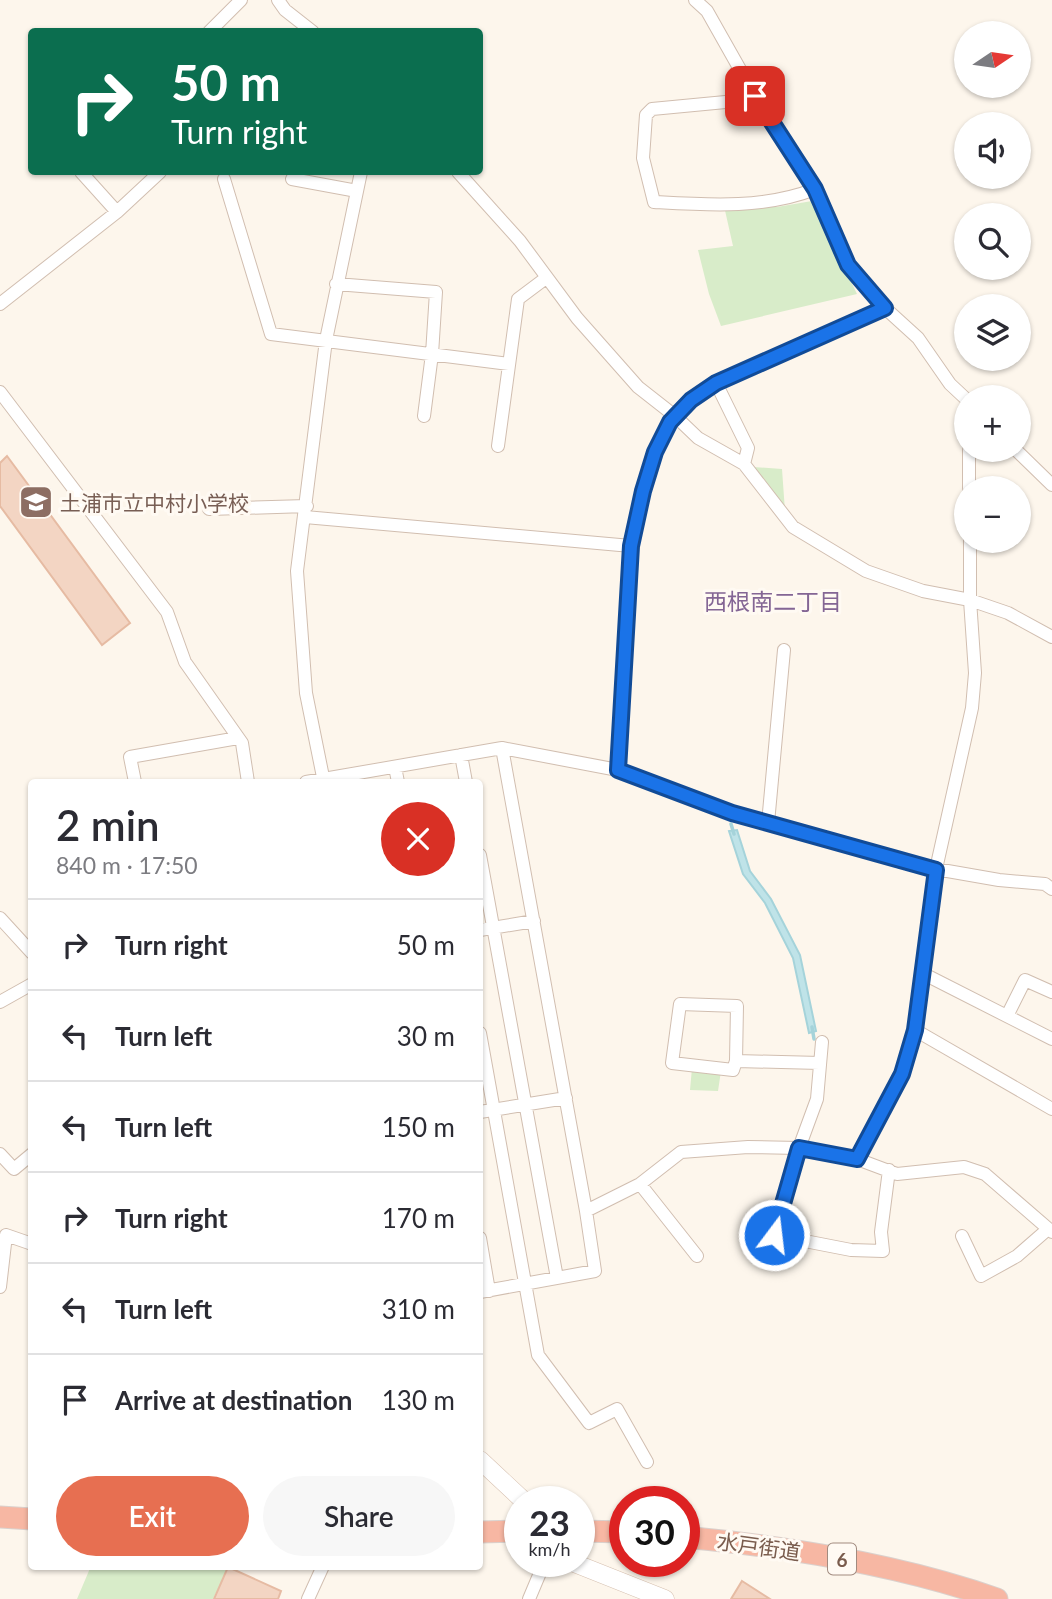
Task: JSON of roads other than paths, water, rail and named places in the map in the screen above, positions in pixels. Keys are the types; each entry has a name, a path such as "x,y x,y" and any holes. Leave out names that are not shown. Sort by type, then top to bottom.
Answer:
{"highway":[{"path":"0,1517 28,1519"},
{"path":"483,1532 504,1531"},
{"name":"水戸街道","path":"700,1538 833,1557 922,1577 997,1599"}],"street":[{"path":"213,28 241,0"},
{"path":"278,0 285,10 308,28"},
{"path":"695,0 707,11 757,99 815,189 848,265 885,308 918,338 954,388"},
{"path":"757,99 652,109 646,115 643,158 654,202 700,205 756,203 797,196 815,189"},
{"path":"84,175 117,212"},
{"path":"0,304 117,212 157,175"},
{"path":"324,779 306,693 297,571 326,340 360,175"},
{"path":"461,175 520,241 577,318 638,387 698,438 744,464 793,527 866,571 923,591 970,600 1008,613 1052,637"},
{"path":"224,179 271,334 509,365"},
{"path":"292,179 357,191"},
{"path":"498,446 518,299 545,278"},
{"path":"336,284 436,292 424,416"},
{"path":"618,770 631,546 655,452 670,422 691,400 716,383 885,308"},
{"path":"716,383 748,449 744,464"},
{"path":"0,392 167,612 184,662 242,743 248,779"},
{"path":"1028,462 1052,485"},
{"path":"209,509 306,512 631,546"},
{"path":"857,1159 902,1074 915,1030 936,870 972,708 975,673 970,553"},
{"path":"768,823 784,650"},
{"path":"134,779 130,757 238,738"},
{"path":"484,1292 595,1271 502,748"},
{"path":"361,778 395,767 502,748 618,770 732,813 936,870 1050,885"},
{"path":"461,755 465,779"},
{"path":"395,767 397,779"},
{"path":"483,872 557,1278"},
{"path":"0,918 28,949"},
{"path":"483,930 534,921"},
{"path":"922,973 1052,1039"},
{"path":"1007,1016 1025,980 1052,992"},
{"path":"0,1002 28,986"},
{"path":"680,1004 737,1006 736,1061 733,1070 672,1063 680,1004"},
{"path":"915,1030 1052,1109"},
{"path":"822,1042 817,1099 799,1148 774,1235 852,1250 883,1251 881,1232 889,1170"},
{"path":"736,1061 820,1063"},
{"path":"483,1072 486,1111 538,1355 589,1423 617,1409 647,1462"},
{"path":"486,1111 566,1098"},
{"path":"586,1211 640,1184 681,1152 748,1147 799,1148 857,1159 897,1174 964,1167 985,1174 1050,1231 1017,1256 981,1276 962,1236"},
{"path":"0,1154 14,1169 28,1157"},
{"path":"640,1184 697,1256"},
{"path":"0,1287 6,1235 28,1243"},
{"path":"483,1463 508,1486"},
{"path":"309,1599 321,1570"},
{"path":"595,1571 665,1599"},
{"path":"529,1599 538,1577"}],"water":[{"path":"737,830 750,871 771,899 800,955 816,1031 809,1033 793,958 765,903 743,874 729,831"}],"waterway":[{"path":"731,824 734,834"},
{"path":"812,1027 814,1039"}],"place":[{"name":"土浦市立中村小学校","path":"36,502"}],"district":[{"name":"西根南二丁目","path":"773,601"}]}
